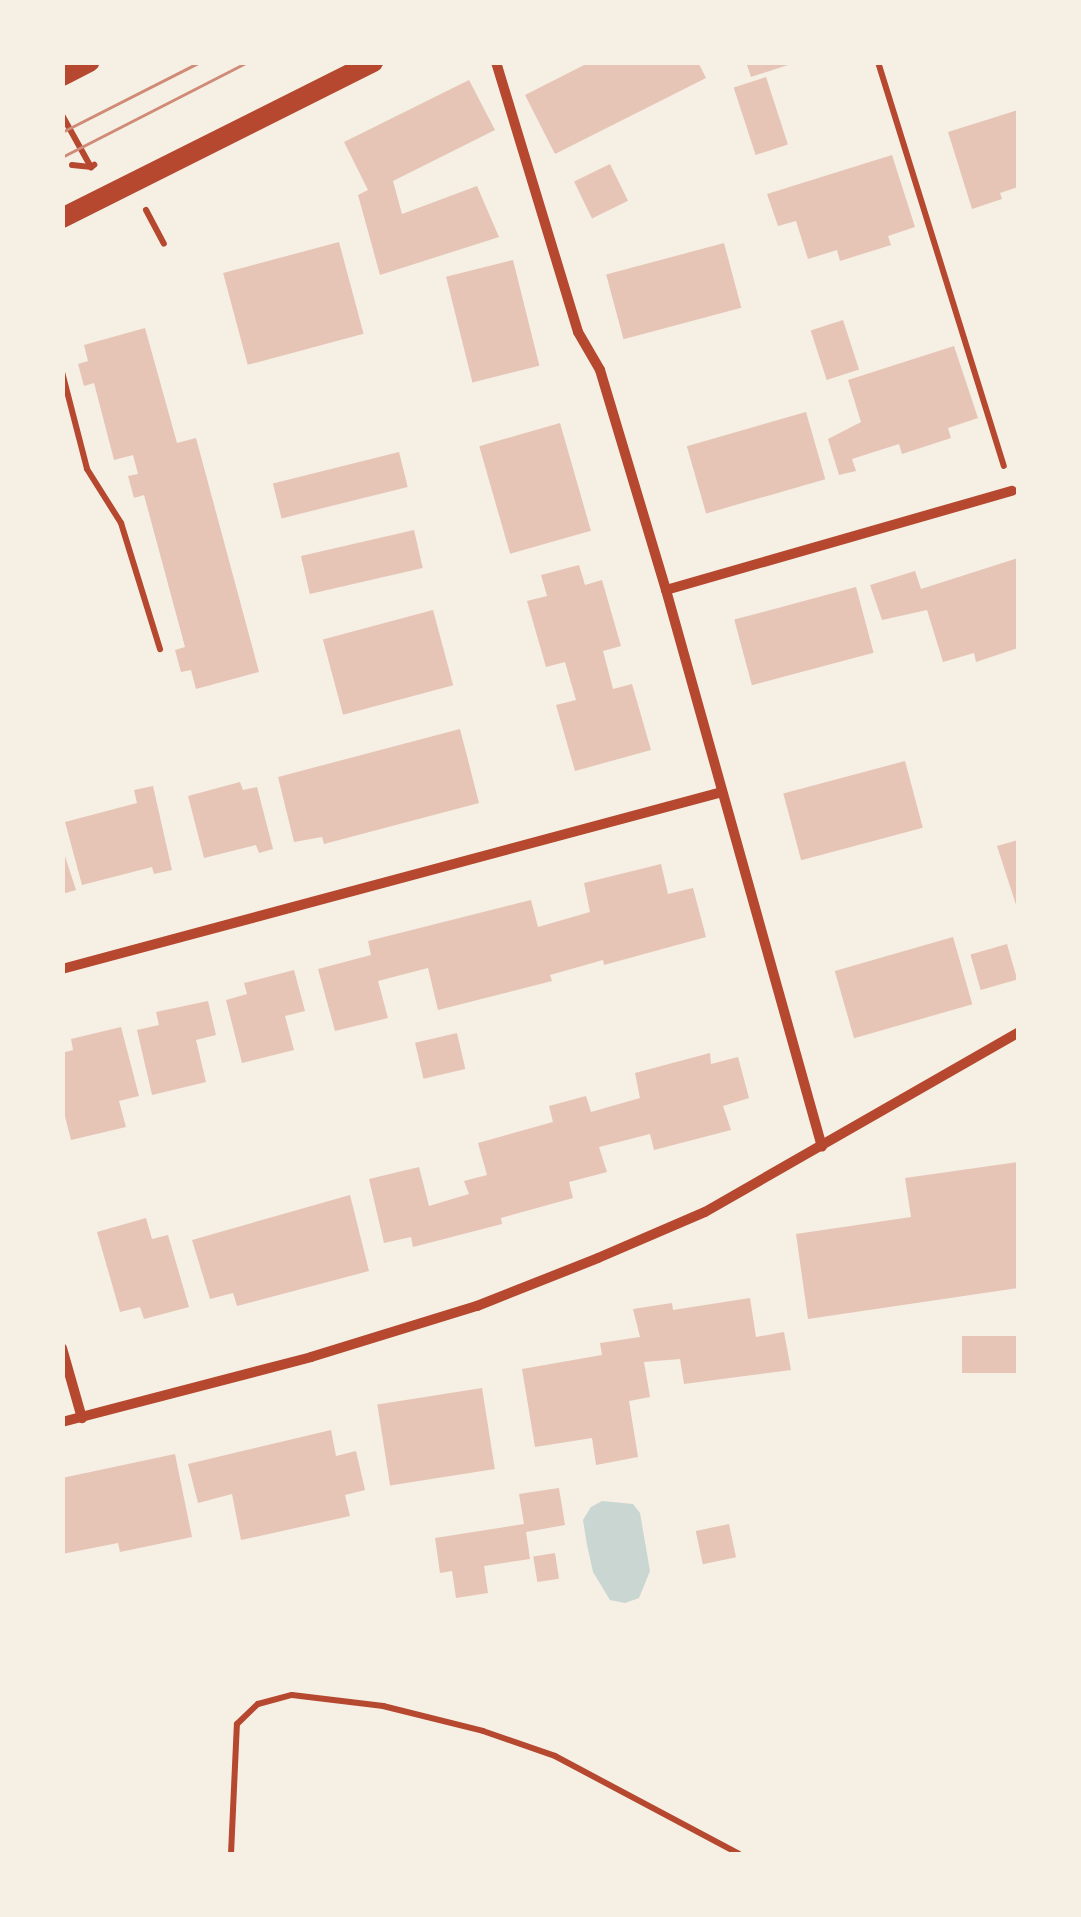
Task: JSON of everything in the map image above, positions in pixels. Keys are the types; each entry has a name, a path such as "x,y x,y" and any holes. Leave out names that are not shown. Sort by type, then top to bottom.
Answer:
{"main road":[{"path":"62,76 90,62"},
{"path":"62,218 373,62"}],"street":[{"path":"496,62 578,332 600,370 666,590 822,1147"},
{"path":"666,590 1012,491"},
{"path":"62,969 722,792"},
{"path":"62,1422 311,1358 477,1306 706,1212 1018,1033"},
{"path":"62,1348 82,1418"}],"path":[{"path":"878,62 1012,491"},
{"path":"62,115 91,167"},
{"path":"72,165 91,167 103,160"},
{"path":"146,210 164,244"},
{"path":"62,372 87,469 120,523 160,649"},
{"path":"231,1854 237,1724 258,1704 292,1695 384,1706 483,1731 556,1756 739,1854"}],"shaded area":[{"path":"602,1501 633,1504 640,1513 650,1571 639,1598 625,1603 610,1600 593,1572 583,1520 591,1507"}],"building":[{"path":"590,62 698,62 706,78 555,154 525,95"},
{"path":"746,62 794,62 794,63 751,77"},
{"path":"766,77 788,145 756,155 734,88"},
{"path":"469,80 495,130 393,181 402,214 477,186 499,237 380,275 358,195 368,190 344,142"},
{"path":"1018,110 1018,187 1000,193 1002,199 972,209 948,132"},
{"path":"892,155 915,227 888,236 891,245 840,261 837,250 808,259 796,221 778,226 767,194"},
{"path":"610,164 628,201 592,218 574,182"},
{"path":"339,242 364,334 248,365 223,273"},
{"path":"724,243 741,308 623,339 606,275"},
{"path":"513,260 539,366 472,382 446,277"},
{"path":"843,320 859,369 827,380 811,331"},
{"path":"145,328 177,443 196,438 259,672 196,689 191,670 181,672 175,650 185,647 144,495 134,498 128,476 138,474 133,455 114,460 94,383 84,386 78,364 88,361 84,345"},
{"path":"954,346 978,418 948,428 951,438 902,454 899,444 852,459 856,471 839,475 828,439 861,422 848,380"},
{"path":"806,412 825,479 706,513 687,446"},
{"path":"560,423 591,531 510,554 479,446"},
{"path":"399,452 408,487 282,518 273,483"},
{"path":"414,530 423,568 310,594 301,556"},
{"path":"1018,558 1018,648 976,662 974,653 943,662 927,610 882,620 870,585 915,571 921,589"},
{"path":"579,565 585,585 602,580 621,646 603,651 613,689 632,684 651,750 575,771 556,705 576,700 565,662 546,667 527,601 547,596 541,575"},
{"path":"856,587 874,653 752,685 734,620"},
{"path":"433,610 453,685 343,715 323,640"},
{"path":"460,729 479,803 324,844 322,837 294,842 278,777"},
{"path":"905,761 923,828 801,860 783,794"},
{"path":"240,782 243,790 257,787 273,849 259,853 256,845 204,858 188,796"},
{"path":"153,786 172,870 154,874 152,867 82,885 65,822 137,803 134,790"},
{"path":"1018,840 1018,911 997,846"},
{"path":"62,847 76,890 62,894"},
{"path":"661,864 668,894 693,888 706,937 604,965 603,960 550,975 552,981 438,1010 428,968 378,981 388,1018 335,1031 318,969 371,955 368,941 531,900 538,927 590,912 584,883"},
{"path":"953,937 972,1004 854,1038 835,971"},
{"path":"1007,944 1017,980 981,990 970,954"},
{"path":"294,970 305,1011 285,1016 294,1050 242,1063 226,1000 247,994 244,983"},
{"path":"208,1001 216,1035 196,1040 206,1082 152,1095 137,1030 159,1025 156,1012"},
{"path":"121,1027 139,1096 119,1101 126,1127 71,1140 62,1105 62,1053 73,1050 71,1039"},
{"path":"457,1033 465,1069 423,1079 415,1043"},
{"path":"710,1053 711,1064 738,1057 749,1098 723,1106 731,1130 654,1150 650,1134 599,1147 607,1172 569,1182 573,1198 501,1218 502,1224 413,1247 411,1237 384,1243 369,1179 419,1167 429,1206 469,1194 464,1181 487,1175 478,1143 553,1122 549,1106 586,1096 591,1112 640,1098 635,1073"},
{"path":"1018,1162 1018,1288 808,1319 796,1234 911,1217 905,1178"},
{"path":"350,1195 369,1271 237,1306 233,1293 210,1299 192,1240"},
{"path":"146,1218 152,1239 168,1235 189,1307 144,1319 140,1307 120,1312 97,1232"},
{"path":"750,1298 756,1337 784,1332 791,1370 684,1384 680,1359 644,1362 650,1397 629,1401 638,1457 596,1465 592,1438 535,1447 522,1369 602,1355 600,1343 640,1337 633,1309 672,1303 673,1310"},
{"path":"962,1336 1018,1336 1018,1373 962,1373"},
{"path":"482,1388 495,1469 390,1486 377,1405"},
{"path":"331,1430 336,1456 356,1451 365,1490 345,1495 350,1516 241,1540 232,1494 198,1503 188,1464"},
{"path":"175,1454 192,1537 120,1552 118,1543 62,1554 62,1478"},
{"path":"559,1488 565,1525 526,1532 530,1559 484,1566 488,1593 456,1598 452,1571 440,1573 435,1538 524,1524 519,1494"},
{"path":"729,1524 736,1557 703,1564 696,1531"},
{"path":"555,1553 559,1579 537,1582 533,1556"}],"tram line":[{"path":"62,132 200,62"},
{"path":"62,157 248,62"}]}
